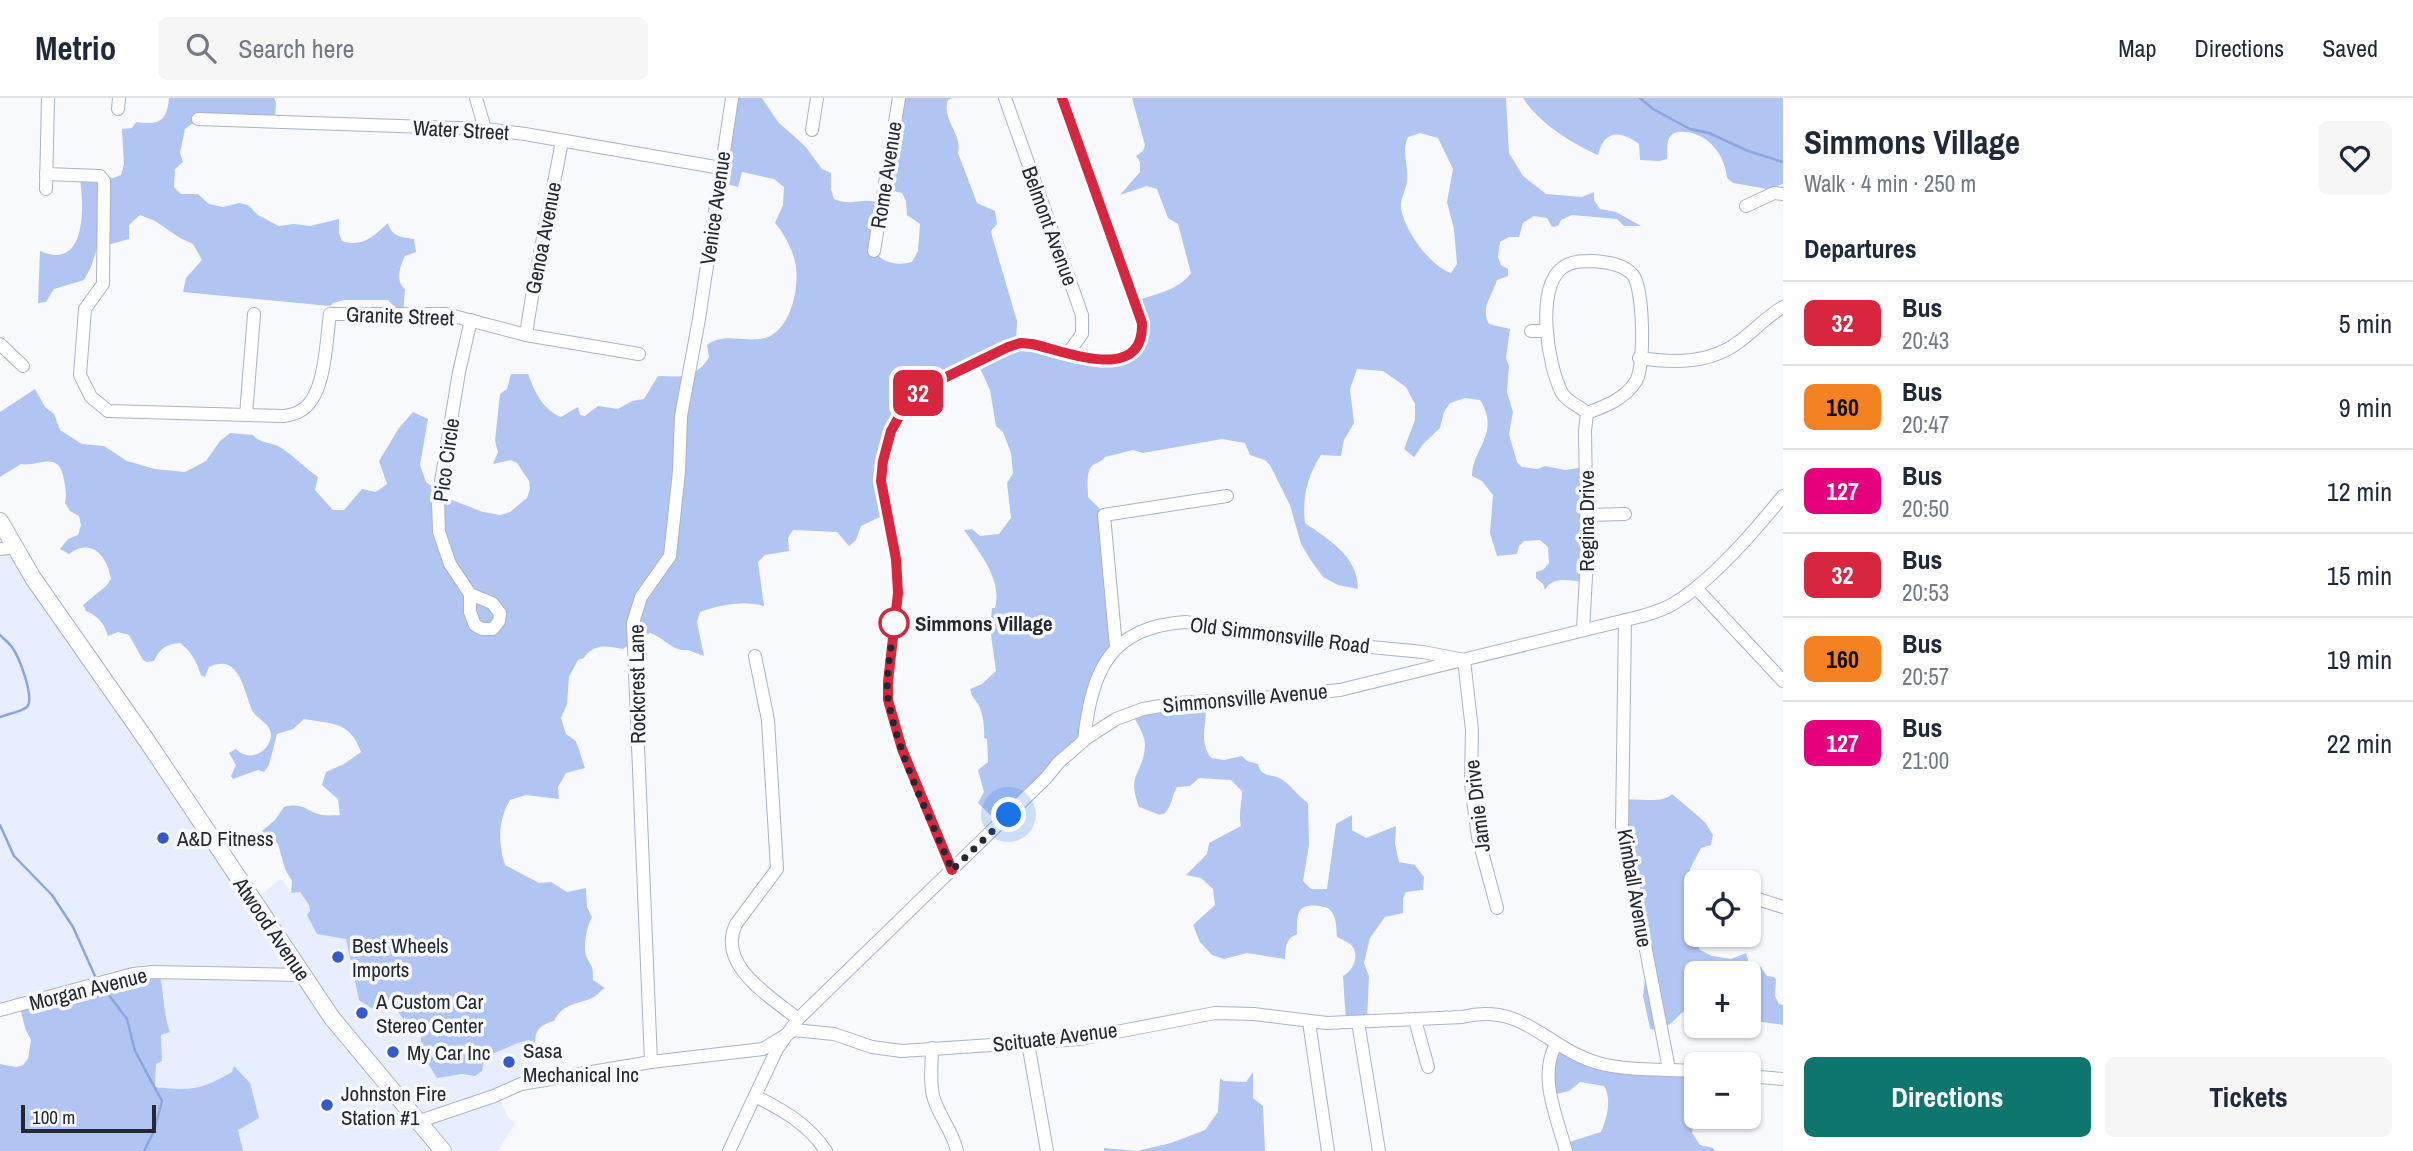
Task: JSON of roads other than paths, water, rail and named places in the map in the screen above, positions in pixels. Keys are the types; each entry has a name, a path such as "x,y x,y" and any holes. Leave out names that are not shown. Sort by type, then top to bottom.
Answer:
{"main road":[{"name":"Atwood Avenue","path":"0,522 8,548 33,578 147,741 332,1018 442,1151"}],"street":[{"path":"46,189 48,98"},
{"path":"476,98 485,130"},
{"name":"Venice Avenue","path":"699,319 732,98"},
{"path":"813,130 817,98"},
{"name":"Rome Avenue","path":"874,251 899,98"},
{"name":"Belmont Avenue","path":"1005,98 1082,315 1082,334 1069,352"},
{"path":"952,870 902,749 888,700 898,593 896,559 881,481 885,451 891,431 904,408 922,390 1014,344 1032,344 1096,360 1114,361 1139,344 1142,323 1062,98"},
{"name":"Water Street","path":"198,119 485,130 721,168"},
{"name":"Genoa Avenue","path":"526,335 533,283 562,141"},
{"name":"Granite Street","path":"46,174 100,176 104,181 103,284 85,309 80,375 91,397 108,411 284,416 301,411 314,399 320,386 330,314 446,314 526,335 639,354"},
{"path":"1746,206 1774,193 1783,194"},
{"path":"1584,261 1617,265 1633,275 1639,288 1642,318 1639,358 1637,378 1625,393 1606,407 1587,413 1567,399 1553,370 1547,331 1548,295 1552,283 1562,269 1572,263 1584,261"},
{"path":"1639,358 1676,362 1719,353 1736,345 1783,307"},
{"path":"246,415 254,314"},
{"name":"Rockcrest Lane","path":"651,1062 633,623 641,597 670,556 679,471 681,416 699,319"},
{"name":"Pico Circle","path":"470,594 450,564 439,532 438,500 459,372 471,320"},
{"path":"1531,331 1547,331"},
{"path":"0,344 23,366"},
{"name":"Regina Drive","path":"1583,630 1587,413"},
{"path":"1084,740 1091,697 1106,661 1116,647 1104,515 1227,496"},
{"name":"Simmonsville Avenue","path":"729,1151 777,1049 798,1019 1084,740 1116,719 1154,706 1193,701 1321,693 1464,660 1666,608 1696,587 1764,519 1783,496"},
{"path":"1587,515 1625,514"},
{"path":"1696,587 1783,681"},
{"name":"Kimball Avenue","path":"1625,620 1622,826 1669,1069"},
{"name":"Old Simmonsville Road","path":"1116,647 1136,633 1168,623 1185,622 1319,642 1423,652 1464,660"},
{"path":"755,656 768,720 778,869 734,928 732,948 745,974 798,1019"},
{"name":"Jamie Drive","path":"1464,660 1472,730 1471,784 1478,837 1497,908"},
{"path":"1761,900 1783,907"},
{"name":"Morgan Avenue","path":"0,1010 133,974 153,972 302,975"},
{"name":"Scituate Avenue","path":"417,1122 494,1097 521,1084 651,1062 763,1049 794,1030 834,1034 872,1047 902,1051 1080,1039 1215,1013 1254,1014 1309,1022 1498,1015 1532,1026 1556,1044 1594,1063 1684,1070"},
{"path":"1415,1020 1428,1067"},
{"path":"1309,1022 1328,1151"},
{"path":"1358,1022 1379,1151"},
{"path":"1028,1043 1047,1151"},
{"path":"1556,1044 1548,1066 1548,1080 1566,1151"},
{"path":"932,1048 932,1092 957,1151"},
{"path":"1761,1077 1783,1079"},
{"path":"755,1096 794,1117 826,1151"}],"waterway":[{"path":"1640,98 1653,109 1690,129 1709,133 1748,151 1783,162"},
{"path":"0,635 15,652 29,695 27,707 0,717"},
{"path":"0,825 14,856 52,895 73,927 95,976"},
{"path":"105,990 127,1019 135,1051 162,1101 154,1131 144,1151"}],"place":[{"name":"Simmons Village","path":"894,623"},
{"name":"A&D Fitness","path":"163,838"},
{"name":"Best Wheels Imports","path":"338,957"},
{"name":"A Custom Car Stereo Center","path":"362,1013"},
{"name":"My Car Inc","path":"393,1052"},
{"name":"Sasa Mechanical Inc","path":"509,1062"},
{"name":"Johnston Fire Station #1","path":"327,1105"}]}
